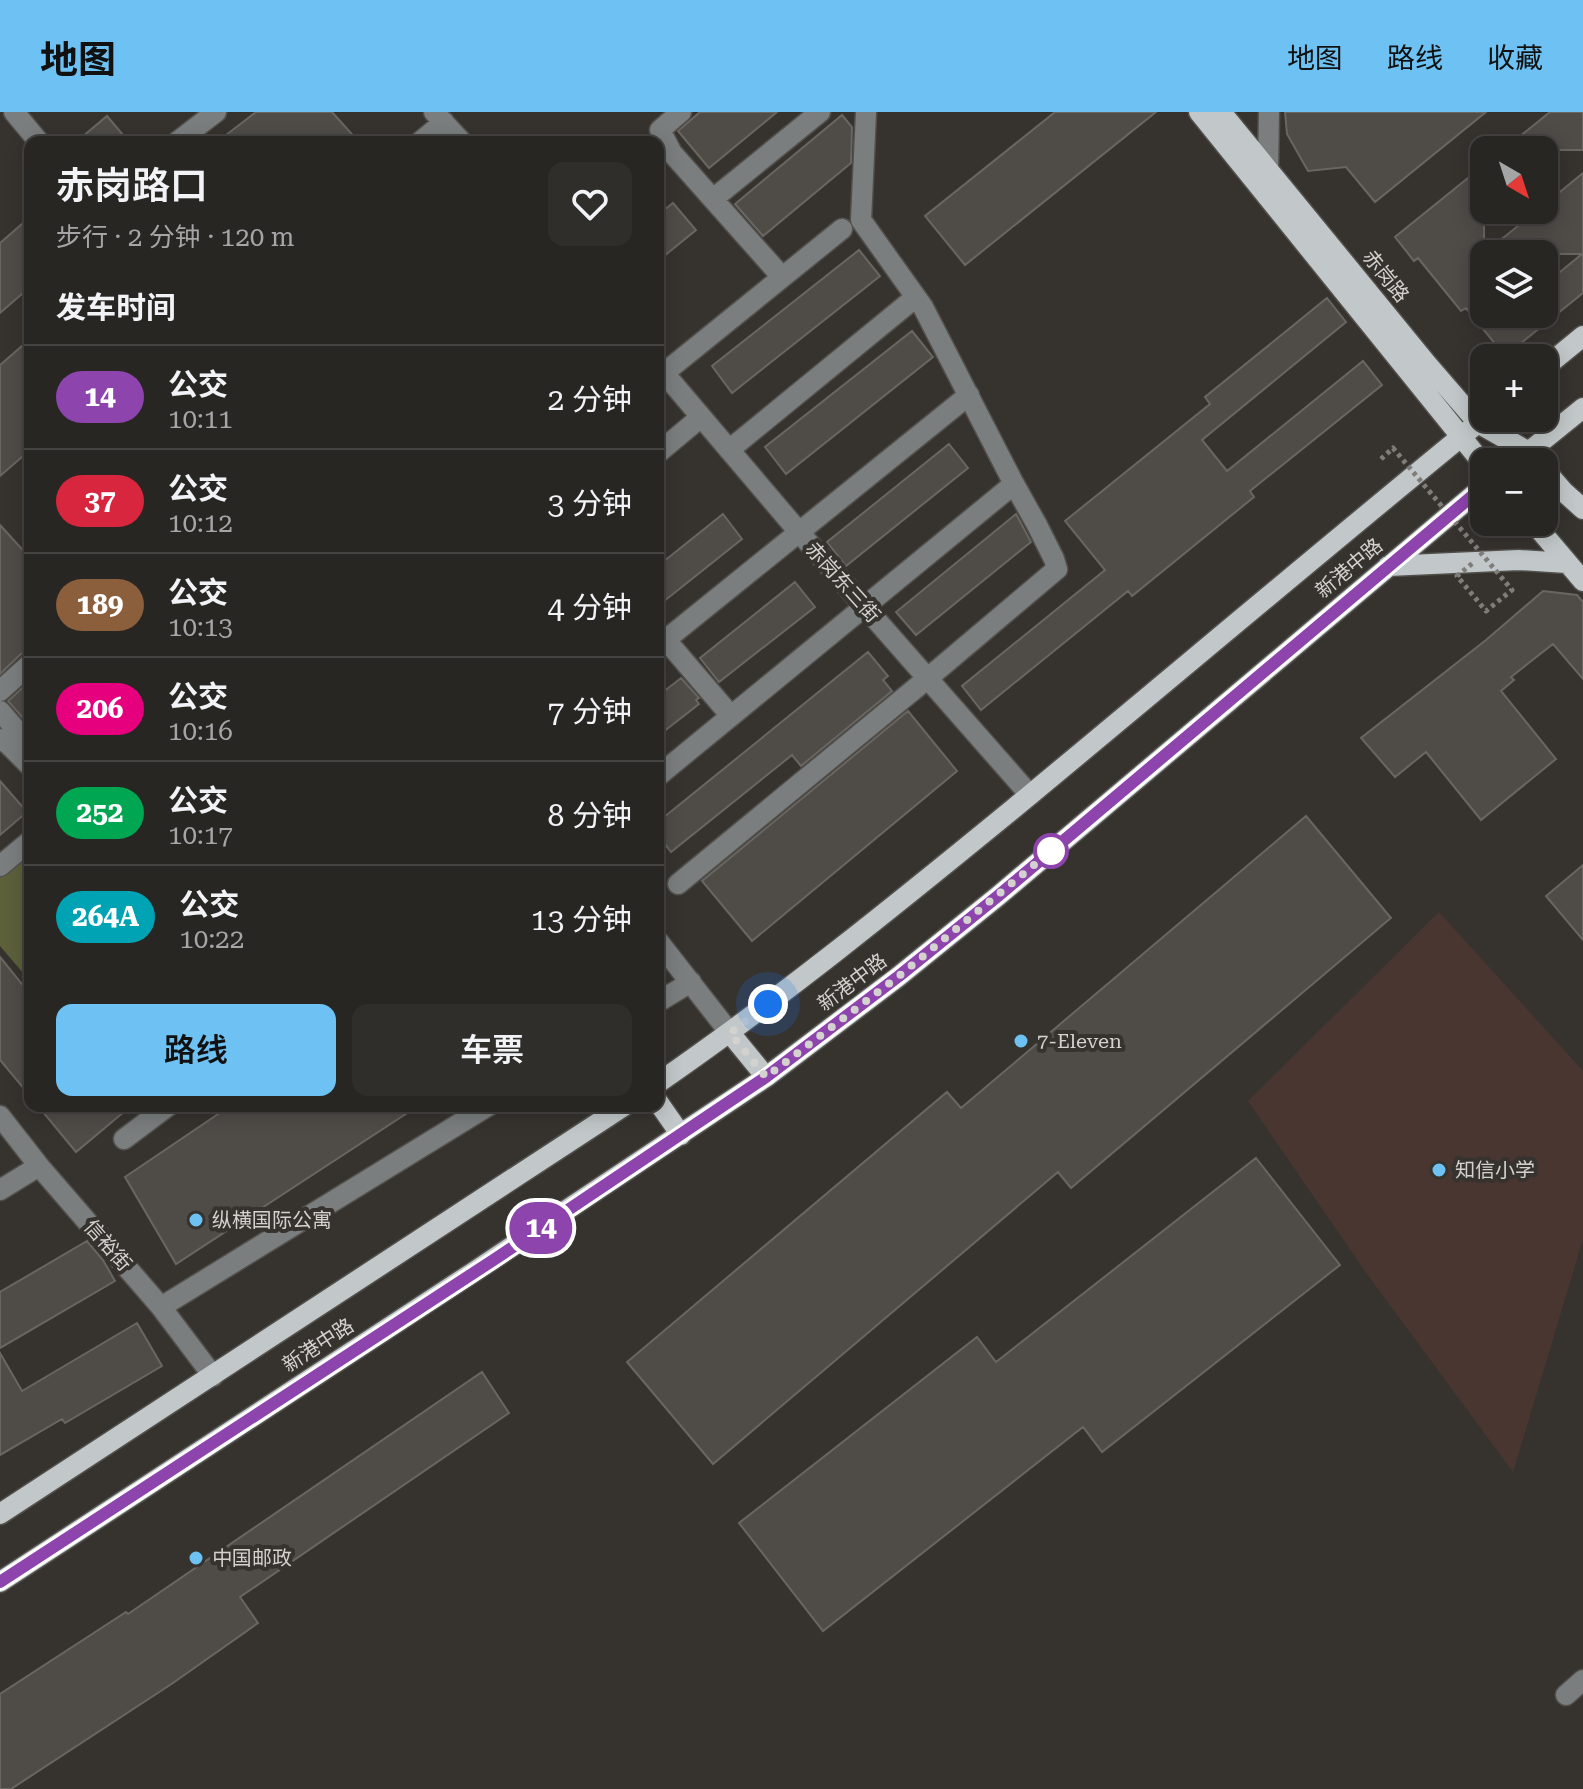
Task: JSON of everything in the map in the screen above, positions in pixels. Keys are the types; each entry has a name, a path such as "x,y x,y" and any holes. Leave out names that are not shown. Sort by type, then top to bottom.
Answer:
{"main road":[{"path":"1199,112 1470,448"},
{"name":"赤岗路","path":"1221,112 1427,364 1470,409"},
{"path":"1558,357 1583,336"},
{"path":"1540,448 1583,408"},
{"name":"新港中路","path":"664,1079 730,1033 863,930 1470,429"},
{"name":"赤岗路","path":"1495,432 1515,448"},
{"path":"1558,485 1583,509"},
{"name":"新港中路","path":"0,1582 766,1077 998,896 1470,498"},
{"path":"1545,536 1583,581"},
{"path":"1388,566 1519,560 1567,563"},
{"path":"730,1033 766,1077"},
{"path":"664,1111 681,1135"},
{"name":"新港中路","path":"0,1514 615,1112"}],"street":[{"path":"14,112 34,136"},
{"path":"185,136 216,112"},
{"path":"663,136 660,130 681,112"},
{"path":"713,199 820,112"},
{"path":"678,884 1057,569 1037,525 916,297 861,220 866,112"},
{"path":"1268,171 1269,112"},
{"path":"425,136 439,117 456,136"},
{"path":"664,138 672,153 782,277"},
{"path":"664,368 842,229"},
{"path":"729,450 916,297"},
{"name":"赤岗东三街","path":"664,374 1030,795"},
{"path":"664,641 969,395"},
{"path":"664,448 701,417"},
{"path":"664,771 1014,484"},
{"path":"664,645 731,716"},
{"path":"0,691 24,669"},
{"path":"0,711 24,739"},
{"path":"0,739 24,760"},
{"path":"0,866 24,846"},
{"path":"664,948 730,1033"},
{"path":"664,998 691,982"},
{"path":"124,1139 160,1112"},
{"path":"161,1307 478,1112"},
{"name":"信裕街","path":"0,1116 39,1166 161,1307 213,1376"},
{"path":"0,1190 39,1166"},
{"path":"1566,1695 1583,1680"}],"path":[{"path":"1381,459 1393,448 1512,590 1486,611 1457,576 1474,562"}],"shaded area":[{"name":"知信小学","path":"1439,912 1583,1071 1583,1239 1513,1472 1367,1274 1248,1101"}],"green space":[{"path":"24,857 24,974 0,946 0,877"}],"building":[{"path":"256,112 332,112 354,136 225,136"},
{"path":"700,112 777,112 709,168 678,131"},
{"path":"1055,112 1156,112 965,265 925,216"},
{"path":"1285,112 1486,112 1375,202 1346,167 1308,171 1287,134"},
{"path":"1550,112 1583,112 1583,150 1558,150 1558,136 1520,136"},
{"path":"842,115 852,127 851,163 763,236 735,204"},
{"path":"107,116 124,136 83,136"},
{"path":"1583,173 1583,293 1558,313 1558,274 1582,254 1558,254 1558,240 1500,240 1520,224 1558,224 1558,194"},
{"path":"1470,176 1470,224 1484,224 1484,240 1470,240 1470,313 1466,308 1461,311 1418,258 1414,261 1395,237"},
{"path":"673,203 696,230 664,256 664,210"},
{"path":"24,222 24,292 0,313 0,243"},
{"path":"859,250 880,276 732,393 712,366"},
{"path":"1327,298 1346,322 1202,440 1227,471 1363,361 1382,385 1250,491 1254,497 1132,596 1128,591 981,710 962,686 1105,570 1065,521 1210,404 1205,397"},
{"path":"1482,328 1540,328 1520,344 1495,344"},
{"path":"912,331 933,357 786,474 765,447"},
{"path":"24,344 24,455 0,476 0,365"},
{"path":"949,444 968,468 846,566 827,542"},
{"path":"723,514 742,539 664,601 664,561"},
{"path":"1016,514 1031,542 916,635 896,612"},
{"path":"0,525 24,551 24,653 0,674"},
{"path":"795,582 815,607 719,682 700,658"},
{"path":"1543,591 1577,595 1583,602 1583,679 1553,644 1511,677 1514,680 1501,691 1556,759 1481,820 1426,752 1395,777 1361,738"},
{"path":"868,652 888,676 883,680 892,691 801,766 792,755 671,852 664,843 664,817"},
{"path":"681,678 699,698 696,700 699,704 664,731 664,691"},
{"path":"24,686 24,719 8,701"},
{"path":"908,711 957,771 752,941 702,881"},
{"path":"0,781 24,809 24,815 0,835"},
{"path":"1306,816 1391,918 1071,1188 1058,1172 713,1464 627,1362 947,1092 961,1108"},
{"path":"1583,865 1583,940 1546,896"},
{"path":"0,957 24,987 24,1089 0,1060"},
{"path":"43,1112 124,1112 76,1152"},
{"name":"纵横国际公寓","path":"221,1112 409,1112 176,1264 125,1177"},
{"path":"1256,1158 1340,1265 1102,1452 1083,1427 823,1631 739,1523 977,1337 996,1362"},
{"path":"87,1241 115,1281 0,1348 0,1292"},
{"path":"137,1323 162,1366 65,1423 62,1419 0,1455 0,1353 22,1391"},
{"path":"482,1372 509,1413 240,1597 258,1623 11,1789 0,1789 0,1694 126,1612 128,1614"}],"bus line":[{"name":"14","path":"0,1582 495,1259 766,1077 998,896 1470,498"}],"place":[{"name":"7-Eleven","path":"1021,1041"},
{"name":"知信小学","path":"1439,1170"},
{"name":"纵横国际公寓","path":"196,1220"},
{"name":"中国邮政","path":"196,1558"}],"route":[{"path":"768,1004 730,1033 766,1077 899,976 1051,851"}]}
